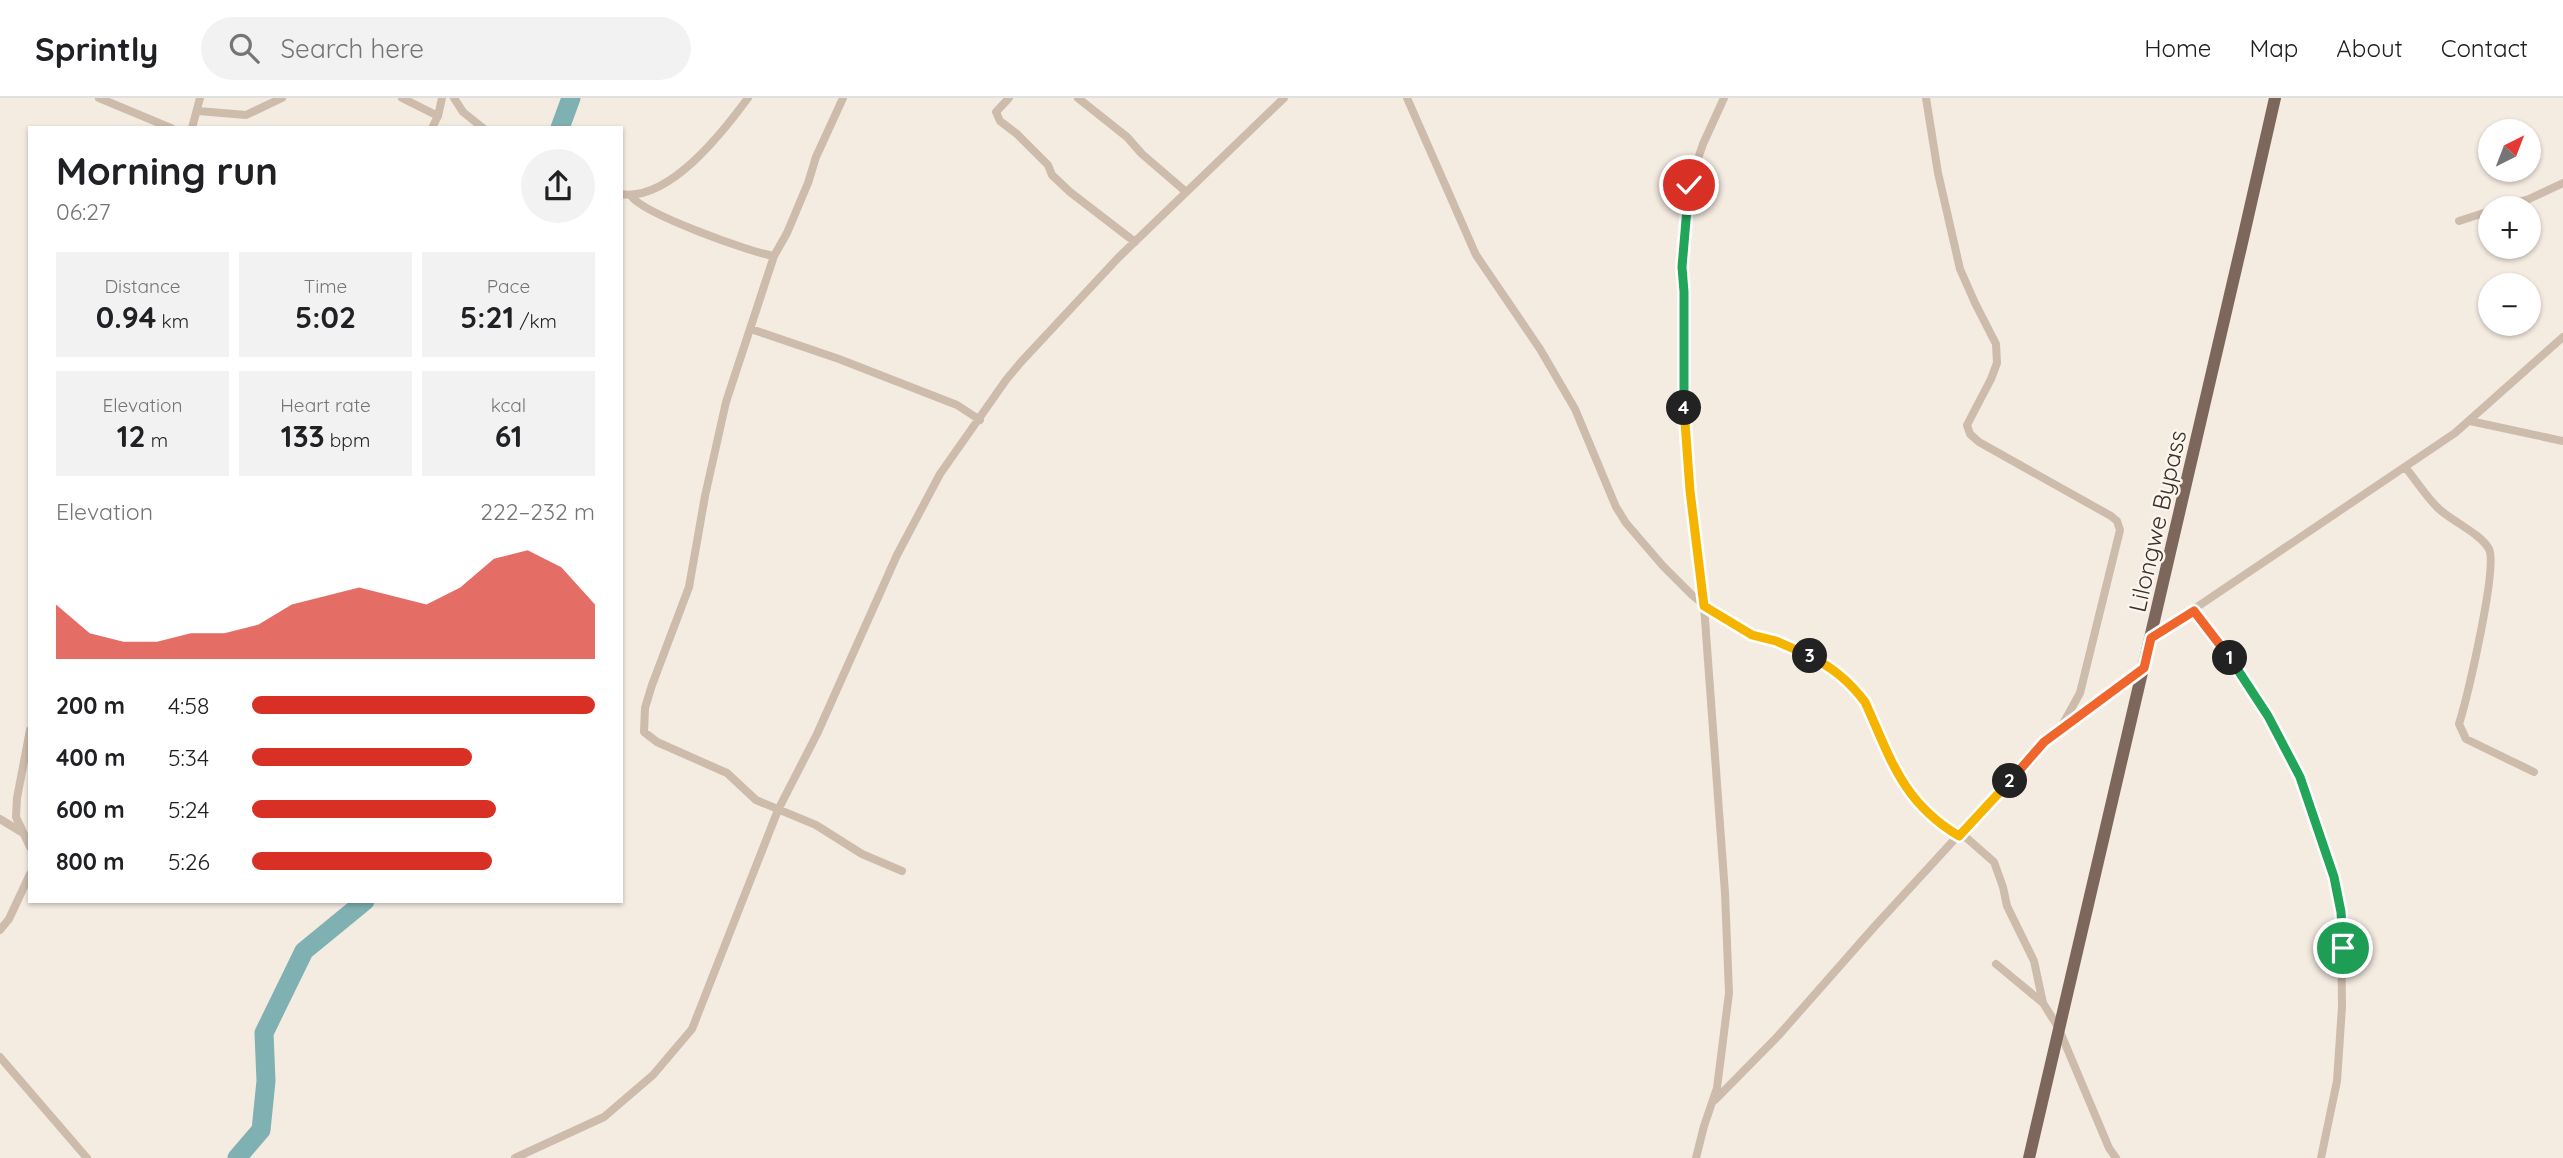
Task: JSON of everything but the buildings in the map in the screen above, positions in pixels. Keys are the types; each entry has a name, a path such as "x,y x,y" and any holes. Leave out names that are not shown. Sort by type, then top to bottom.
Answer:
{"main road":[{"name":"Lilongwe Bypass","path":"2029,1158 2275,98"}],"street":[{"path":"99,98 166,126"},
{"path":"193,126 200,98"},
{"path":"198,111 246,115 282,98"},
{"path":"402,98 438,116"},
{"path":"433,126 442,98"},
{"path":"454,98 463,112 480,126"},
{"path":"626,195 654,189 693,161 748,98"},
{"path":"843,98 816,157 787,233 774,256 726,402 707,486 689,587 652,685 645,708 643,732 657,742 727,774 756,800 816,825 862,855 902,871"},
{"path":"1009,98 996,112 1000,121 1048,165 1052,175 1070,192 1135,242"},
{"path":"1078,98 1127,137 1142,154 1185,191"},
{"path":"515,1158 604,1117 653,1075 692,1029 778,810 817,734 906,536 940,474 1021,362 1185,191 1284,98"},
{"path":"1407,98 1476,255 1540,349 1575,409 1616,507 1626,523 1663,566 1704,606 1752,635 1793,648 1837,671 1865,702 1914,801 1938,824 1960,835 1994,862 2007,906 2034,961 2043,1003"},
{"path":"1696,1158 1713,1102 1727,1020 1728,973 1725,893 1704,606 1688,467 1683,390 1682,267 1689,185 1703,144 1724,98"},
{"path":"1926,98 1938,173 1960,269 1996,344 1997,363 1967,425 1970,434 1979,442 2111,516 2117,521 2120,530 2080,693 2059,731"},
{"path":"2535,196 2563,183"},
{"path":"626,195 646,209 700,233 774,256"},
{"path":"2459,221 2478,215"},
{"path":"751,328 957,405 980,420"},
{"path":"2151,638 2470,421 2563,337"},
{"path":"2470,421 2563,441"},
{"path":"2405,467 2438,508 2484,543 2491,555 2484,612 2469,690 2459,724 2466,739 2534,772"},
{"path":"2194,611 2245,679 2268,716 2300,777 2334,877 2341,912 2341,1030 2337,1081 2321,1158"},
{"path":"1713,1102 1778,1036 2044,742 2144,668"},
{"path":"28,740 16,817 28,842"},
{"path":"0,819 25,835"},
{"path":"0,930 9,919 28,878"},
{"path":"1996,964 2043,1003 2058,1027 2109,1148 2116,1158"},
{"path":"0,1057 88,1158"}],"waterway":[{"path":"561,126 571,98"},
{"path":"237,1158 261,1130 266,1081 264,1033 304,951 363,903"}],"route":[{"path":"1689,185 1682,267 1683,390 1690,491 1704,606 1752,635 1776,641 1828,665 1847,680 1865,702 1914,801 1938,824 1959,836 2044,742 2144,668 2151,638 2194,611 2245,679 2300,777 2334,877 2341,912 2343,948"}]}
